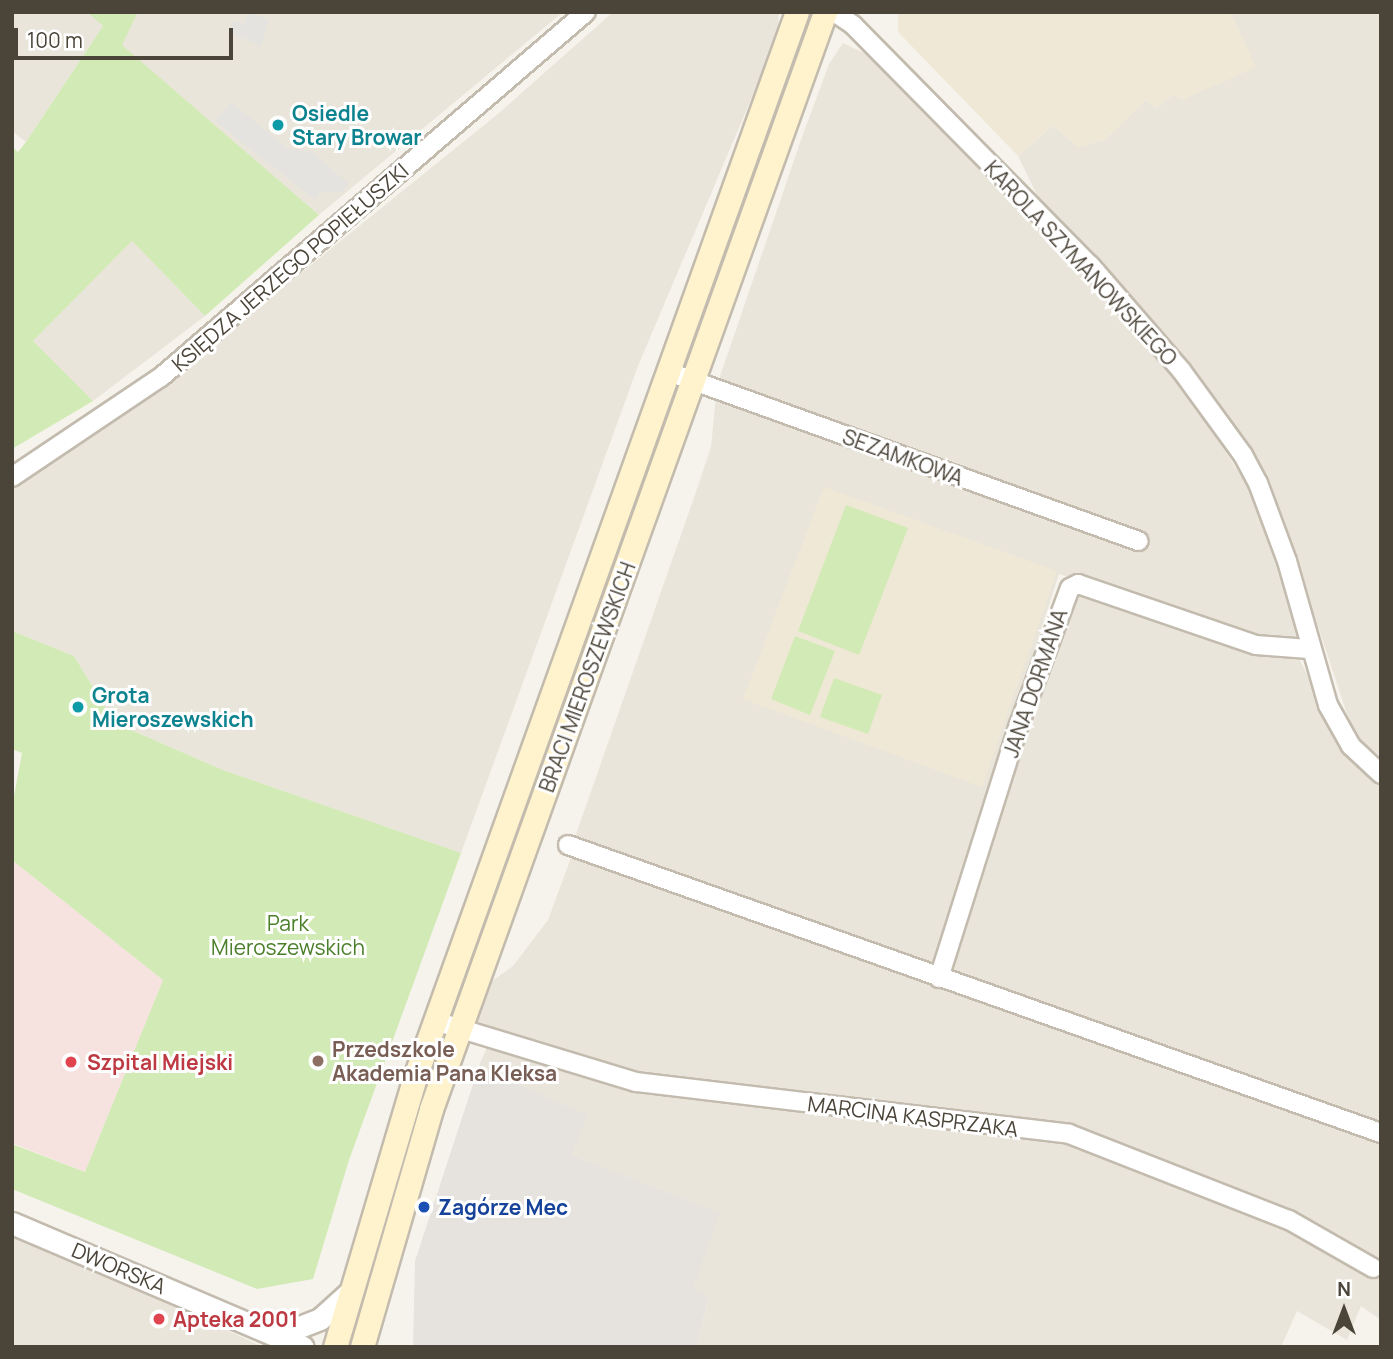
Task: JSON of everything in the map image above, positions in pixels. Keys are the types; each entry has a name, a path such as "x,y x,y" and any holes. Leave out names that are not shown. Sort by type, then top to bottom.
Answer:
{"main road":[{"name":"BRACI MIEROSZEWSKICH","path":"335,1347 349,1293 435,1021 797,12"},
{"path":"783,51 799,26 817,12"},
{"name":"BRACI MIEROSZEWSKICH","path":"362,1347 431,1109 825,12"}],"street":[{"name":"KSIĘDZA JERZEGO POPIEŁUSZKI","path":"12,477 161,377 586,12"},
{"name":"KAROLA SZYMANOWSKIEGO","path":"834,12 853,25 1090,265 1181,370 1258,483 1287,561 1309,649 1335,719 1351,746 1381,774"},
{"name":"SEZAMKOWA","path":"668,372 1138,541"},
{"name":"JANA DORMANA","path":"939,978 1019,725 1070,588 1079,584 1256,645 1309,649"},
{"path":"568,845 1381,1133"},
{"name":"MARCINA KASPRZAKA","path":"435,1021 636,1082 1069,1134 1289,1220 1373,1268"},
{"name":"DWORSKA","path":"12,1223 283,1341 303,1347"},
{"path":"283,1341 320,1319 349,1293"},
{"path":"374,1300 376,1347"}],"shaded area":[{"path":"12,12 87,12 103,26 26,142 12,131"},
{"name":"Osiedle Stary Browar","path":"138,12 563,12 319,215 121,45"},
{"path":"613,12 779,12 777,38 638,366 461,853 223,770 115,723 74,656 12,631 12,488 166,382 499,113"},
{"path":"898,12 1230,12 1256,67 1182,100 1173,95 1156,108 1146,100 1104,140 1078,147 1053,125 1018,156 898,32"},
{"path":"1230,12 1381,12 1381,756 1355,738 1268,476 1187,364 1038,197 1018,156 1053,125 1078,147 1104,140 1146,100 1156,108 1173,95 1255,67"},
{"path":"248,13 269,19 261,46 229,32 232,21 244,24"},
{"path":"843,43 866,54 1084,267 1175,374 1249,488 1305,645 1270,645 1059,574 933,965 574,840 711,447 717,385 802,137 829,64"},
{"path":"231,102 287,148 312,152 349,184 342,192 322,192 315,200 215,121"},
{"path":"132,241 205,316 93,401 33,341"},
{"path":"824,487 1057,571 982,787 743,699"},
{"path":"1068,593 1300,660 1344,751 1381,779 1381,1122 948,971"},
{"path":"572,855 1381,1138 1381,1260 1292,1212 1070,1127 640,1073 472,1025 488,984 513,966 548,920"},
{"name":"Szpital Miejski","path":"12,860 163,980 85,1172 12,1143"},
{"path":"487,1047 629,1086 1068,1141 1277,1221 1381,1274 1381,1320 1361,1306 1347,1340 1297,1311 1281,1347 696,1347 709,1297 692,1289 719,1213 572,1155 586,1115 479,1066"},
{"path":"479,1066 587,1115 572,1155 720,1213 693,1288 709,1296 696,1347 413,1347 415,1261"},
{"path":"12,1235 136,1288 263,1347 12,1347"}],"green space":[{"path":"87,12 138,12 122,45 319,215 205,316 132,241 33,341 93,401 12,449 12,147 18,152 26,142 103,26"},
{"path":"846,505 908,528 859,655 798,631"},
{"name":"Park Mieroszewskich","path":"12,631 74,656 115,723 223,770 461,853 349,1160 313,1279 257,1289 12,1189 12,1144 85,1172 163,980 12,860 12,807 22,753 12,749"},
{"path":"795,636 835,651 810,715 771,699"},
{"path":"834,678 882,695 868,734 820,717"}],"place":[{"name":"Osiedle Stary Browar","path":"278,125"},
{"name":"Grota Mieroszewskich","path":"78,707"},
{"name":"Przedszkole Akademia Pana Kleksa","path":"318,1061"},
{"name":"Szpital Miejski","path":"71,1062"},
{"name":"Zagórze Mec","path":"424,1207"},
{"name":"Apteka 2001","path":"159,1319"}]}
